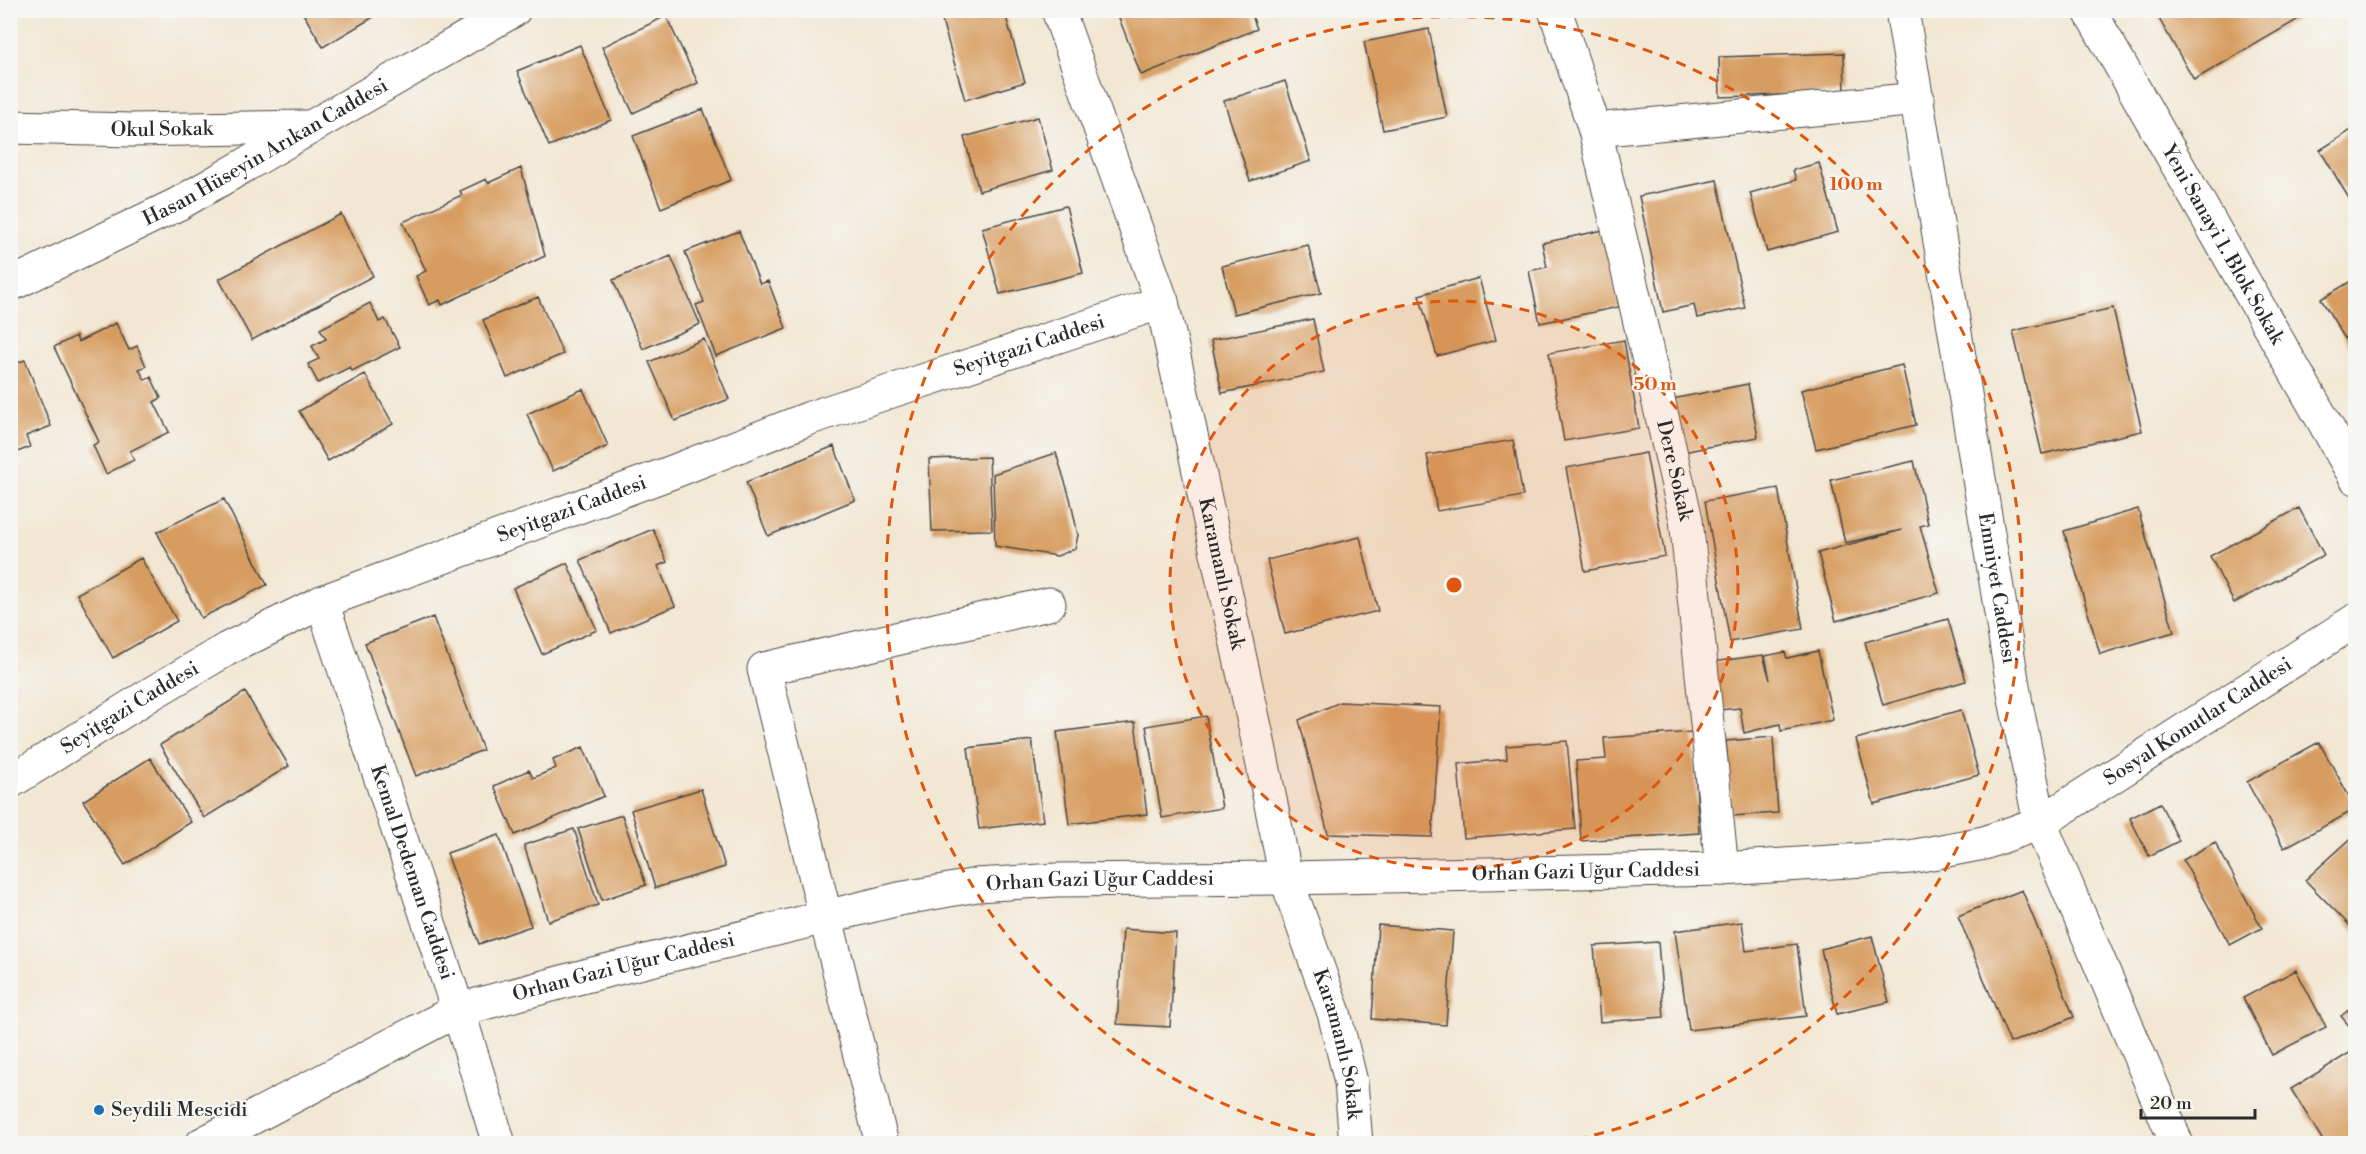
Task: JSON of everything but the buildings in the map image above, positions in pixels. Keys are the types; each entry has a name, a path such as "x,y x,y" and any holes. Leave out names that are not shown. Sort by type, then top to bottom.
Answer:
{"street":[{"name":"Hasan Hüseyin Arıkan Caddesi","path":"10,285 178,204 514,10"},
{"name":"Karamanlı Sokak","path":"1058,10 1162,303 1286,879 1334,1013 1351,1082 1356,1143"},
{"name":"Dere Sokak","path":"1555,10 1595,130 1686,519 1722,869"},
{"name":"Yeni Sanayi 1. Blok Sokak","path":"2089,10 2355,478"},
{"name":"Emniyet Caddesi","path":"1912,16 1918,99 2016,704 2040,823 2177,1143"},
{"path":"1595,130 1918,99"},
{"name":"Okul Sokak","path":"10,127 132,130 311,127"},
{"name":"Seyitgazi Caddesi","path":"10,782 199,665 322,602 664,475 810,418 1162,303"},
{"name":"Kemal Dedeman Caddesi","path":"322,602 458,1010 499,1143"},
{"path":"882,1143 764,669 1049,604"},
{"name":"Sosyal Konutlar Caddesi","path":"2040,823 2355,620"},
{"name":"Orhan Gazi Uğur Caddesi","path":"202,1143 458,1010 585,975 899,898 976,885 1056,880 1286,879 1722,869 1910,857 1984,843 2040,823"}],"place":[{"name":"Seydili Mescidi","path":"99,1110"}]}
